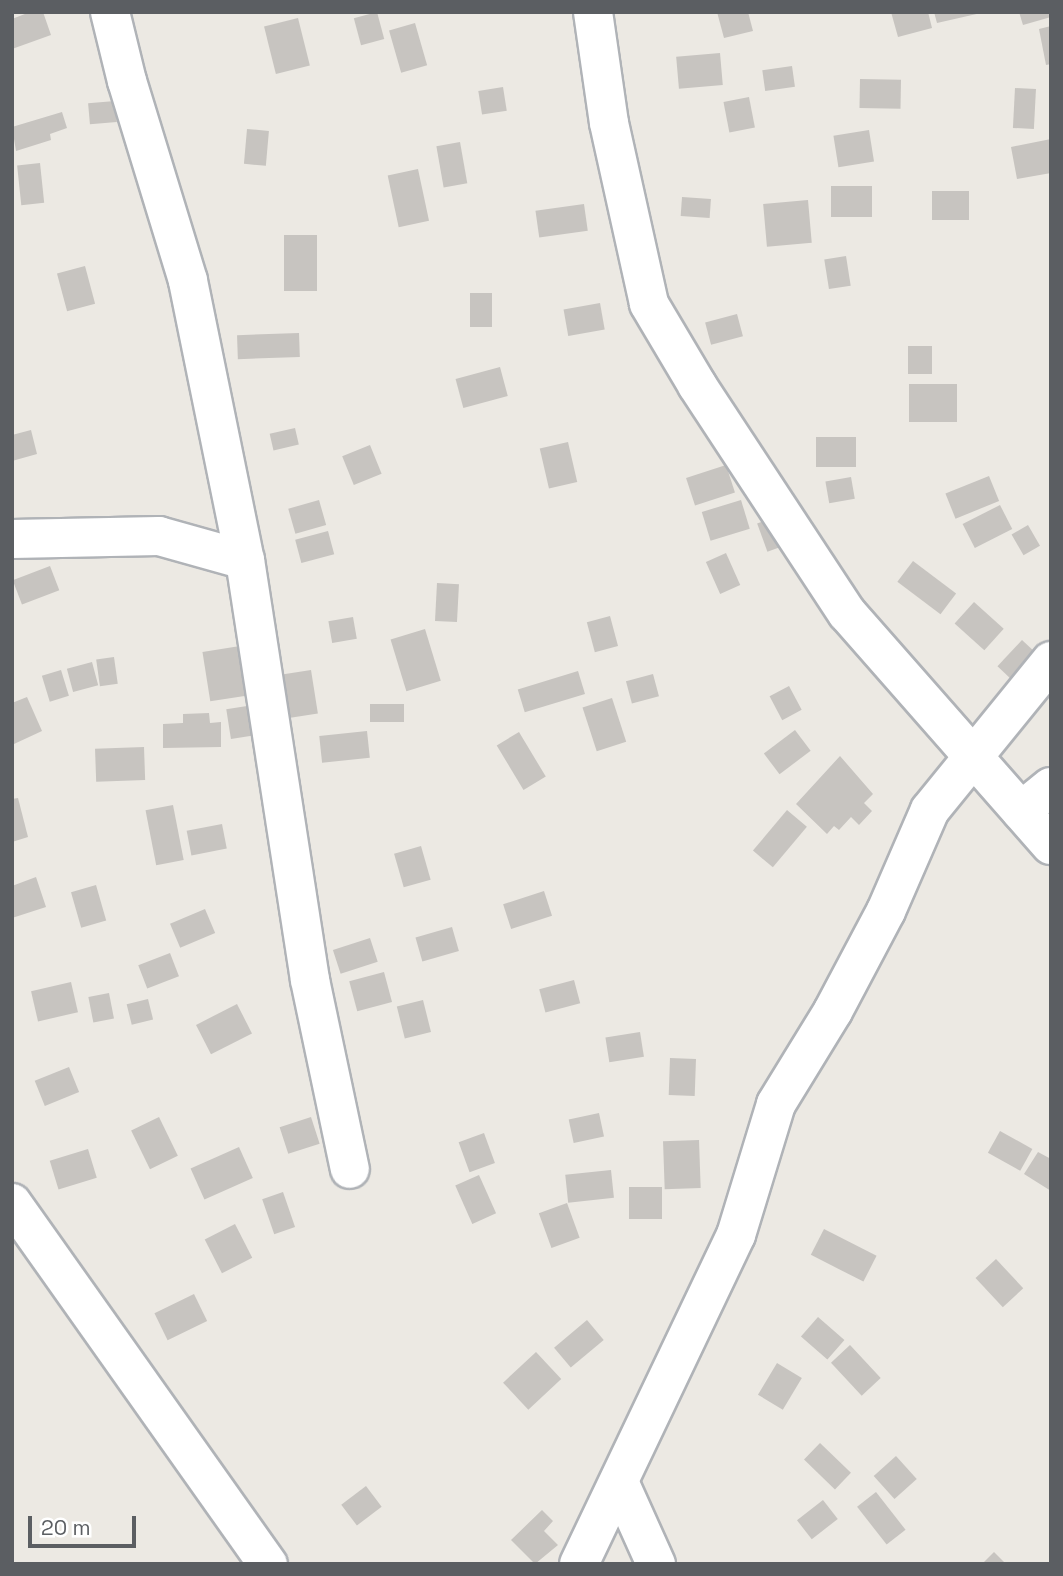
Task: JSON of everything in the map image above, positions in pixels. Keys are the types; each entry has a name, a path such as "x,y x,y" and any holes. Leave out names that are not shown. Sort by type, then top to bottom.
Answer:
{"street":[{"path":"110,12 127,81 188,281 245,561 310,980 350,1169"},
{"path":"593,12 609,123 649,303 697,385 847,613 1051,845"},
{"path":"12,539 159,536 245,561"},
{"path":"579,1564 620,1484 736,1235 776,1104 833,1011 886,911 930,810 1051,662"},
{"path":"1021,811 1051,787"},
{"path":"12,1203 268,1564"},
{"path":"620,1484 656,1564"}],"building":[{"path":"30,12 43,12 51,35 12,49 12,19"},
{"path":"377,12 384,39 361,45 354,18"},
{"path":"717,12 748,12 753,31 724,38"},
{"path":"891,12 928,12 932,28 898,37"},
{"path":"934,12 981,12 981,13 937,23"},
{"path":"1019,12 1051,12 1051,17 1023,25"},
{"path":"298,18 310,66 276,74 264,26"},
{"path":"415,23 427,65 401,73 389,30"},
{"path":"1051,26 1051,64 1046,65 1039,29"},
{"path":"720,53 723,85 679,89 676,57"},
{"path":"792,66 795,87 765,91 762,70"},
{"path":"860,79 901,80 900,109 859,108"},
{"path":"503,87 507,111 482,115 478,91"},
{"path":"1015,88 1036,89 1034,129 1013,128"},
{"path":"749,97 755,127 729,132 723,102"},
{"path":"115,101 117,122 90,124 88,103"},
{"path":"62,112 67,128 50,134 51,140 16,151 12,127"},
{"path":"247,129 269,131 266,166 244,164"},
{"path":"869,130 874,162 838,167 833,136"},
{"path":"1051,139 1051,173 1017,179 1011,147"},
{"path":"460,142 467,183 444,188 436,146"},
{"path":"40,163 44,203 21,205 17,165"},
{"path":"418,169 429,221 399,227 388,175"},
{"path":"831,186 872,186 872,217 831,217"},
{"path":"932,191 969,191 969,220 932,220"},
{"path":"682,197 711,199 710,218 681,216"},
{"path":"808,200 812,243 767,247 763,204"},
{"path":"584,204 588,231 539,238 535,211"},
{"path":"284,235 317,235 317,291 284,291"},
{"path":"846,256 851,286 829,289 824,259"},
{"path":"85,266 95,304 67,311 57,274"},
{"path":"470,293 492,293 492,327 470,327"},
{"path":"600,303 605,330 568,336 564,309"},
{"path":"737,314 743,336 711,345 705,323"},
{"path":"299,333 300,357 238,359 237,335"},
{"path":"908,346 932,346 932,374 908,374"},
{"path":"500,367 508,396 463,408 456,379"},
{"path":"909,384 957,384 957,422 909,422"},
{"path":"295,428 299,445 273,450 270,434"},
{"path":"31,430 37,454 12,461 12,435"},
{"path":"816,437 856,437 856,467 816,467"},
{"path":"568,442 577,482 549,488 540,449"},
{"path":"370,445 382,474 354,485 342,456"},
{"path":"726,465 735,493 695,506 686,478"},
{"path":"989,476 999,501 956,519 945,494"},
{"path":"851,477 855,499 829,503 825,482"},
{"path":"319,500 326,525 295,534 288,509"},
{"path":"741,500 750,529 711,541 702,512"},
{"path":"1000,505 1012,529 975,548 963,524"},
{"path":"775,517 785,545 767,552 757,523"},
{"path":"1028,525 1040,546 1024,555 1012,534"},
{"path":"328,531 334,554 301,563 295,540"},
{"path":"726,553 740,585 720,594 706,562"},
{"path":"913,561 956,593 940,614 897,582"},
{"path":"50,566 59,590 22,605 13,580"},
{"path":"437,583 459,584 457,622 435,621"},
{"path":"974,602 1004,629 984,650 955,624"},
{"path":"610,616 618,646 595,652 587,622"},
{"path":"353,617 357,639 332,643 328,621"},
{"path":"425,629 441,681 406,691 391,640"},
{"path":"1022,640 1040,657 1016,683 997,666"},
{"path":"240,646 248,695 210,701 202,652"},
{"path":"114,657 118,684 100,686 96,660"},
{"path":"92,662 98,685 73,692 67,669"},
{"path":"61,670 69,696 50,702 42,676"},
{"path":"311,670 318,713 287,718 280,675"},
{"path":"578,671 585,694 525,712 518,689"},
{"path":"653,674 659,696 632,703 626,681"},
{"path":"789,686 802,710 782,720 770,696"},
{"path":"27,697 42,731 14,744 12,703"},
{"path":"612,698 626,742 597,751 583,708"},
{"path":"370,704 404,704 404,722 370,722"},
{"path":"247,706 252,736 231,739 226,709"},
{"path":"209,713 210,723 221,722 221,747 163,748 163,724 183,723 183,714"},
{"path":"795,730 811,751 780,774 764,753"},
{"path":"367,731 370,758 322,763 319,736"},
{"path":"519,732 546,777 523,790 497,745"},
{"path":"144,747 145,780 96,782 95,749"},
{"path":"840,756 873,794 864,803 872,811 859,825 851,817 839,830 834,826 827,834 796,804"},
{"path":"18,798 28,837 12,842 12,799"},
{"path":"173,805 184,860 156,865 146,810"},
{"path":"787,810 807,827 773,867 753,851"},
{"path":"222,824 227,849 191,855 187,831"},
{"path":"421,846 431,880 404,887 394,854"},
{"path":"36,877 46,907 12,918 12,886"},
{"path":"96,885 106,921 81,928 71,892"},
{"path":"544,891 552,916 511,929 503,904"},
{"path":"205,909 215,933 180,948 170,924"},
{"path":"452,927 459,951 422,962 415,937"},
{"path":"370,938 378,962 341,974 333,950"},
{"path":"170,953 179,976 147,989 138,965"},
{"path":"384,972 392,1002 357,1011 349,981"},
{"path":"574,980 580,1003 545,1012 539,989"},
{"path":"71,982 78,1012 38,1021 31,991"},
{"path":"109,993 114,1019 93,1023 88,997"},
{"path":"148,999 153,1019 132,1025 127,1004"},
{"path":"423,1000 431,1032 405,1039 397,1007"},
{"path":"237,1004 252,1033 211,1054 196,1025"},
{"path":"640,1032 644,1057 609,1062 605,1037"},
{"path":"670,1058 696,1059 695,1096 669,1095"},
{"path":"69,1067 79,1092 45,1106 35,1081"},
{"path":"599,1113 604,1136 574,1143 569,1119"},
{"path":"159,1117 178,1156 150,1169 131,1131"},
{"path":"311,1117 320,1144 288,1154 280,1127"},
{"path":"1000,1131 1032,1149 1020,1171 988,1153"},
{"path":"484,1133 495,1163 470,1172 459,1142"},
{"path":"699,1140 701,1188 665,1189 663,1141"},
{"path":"239,1147 253,1178 204,1200 191,1169"},
{"path":"88,1149 97,1178 59,1189 50,1161"},
{"path":"1038,1152 1051,1159 1051,1191 1024,1174"},
{"path":"611,1170 614,1198 568,1203 565,1175"},
{"path":"479,1175 496,1213 472,1224 455,1186"},
{"path":"629,1187 662,1187 662,1219 629,1219"},
{"path":"283,1192 295,1227 274,1234 262,1199"},
{"path":"567,1203 580,1238 551,1248 539,1213"},
{"path":"235,1224 252,1258 222,1273 205,1239"},
{"path":"824,1229 877,1256 863,1282 811,1255"},
{"path":"996,1259 1023,1288 1003,1307 976,1278"},
{"path":"194,1294 207,1321 168,1340 154,1313"},
{"path":"818,1317 844,1340 827,1360 801,1337"},
{"path":"587,1320 604,1340 571,1368 554,1348"},
{"path":"850,1345 881,1378 862,1396 831,1363"},
{"path":"536,1352 561,1379 528,1410 503,1383"},
{"path":"777,1363 802,1378 783,1410 758,1395"},
{"path":"820,1443 851,1473 835,1489 804,1460"},
{"path":"896,1456 917,1479 894,1499 874,1476"},
{"path":"366,1486 382,1507 357,1525 341,1505"},
{"path":"876,1492 906,1530 887,1545 857,1507"},
{"path":"823,1500 838,1519 812,1539 797,1520"},
{"path":"542,1510 553,1521 544,1531 558,1545 535,1564 511,1540"},
{"path":"994,1552 1006,1564 982,1564"}]}
